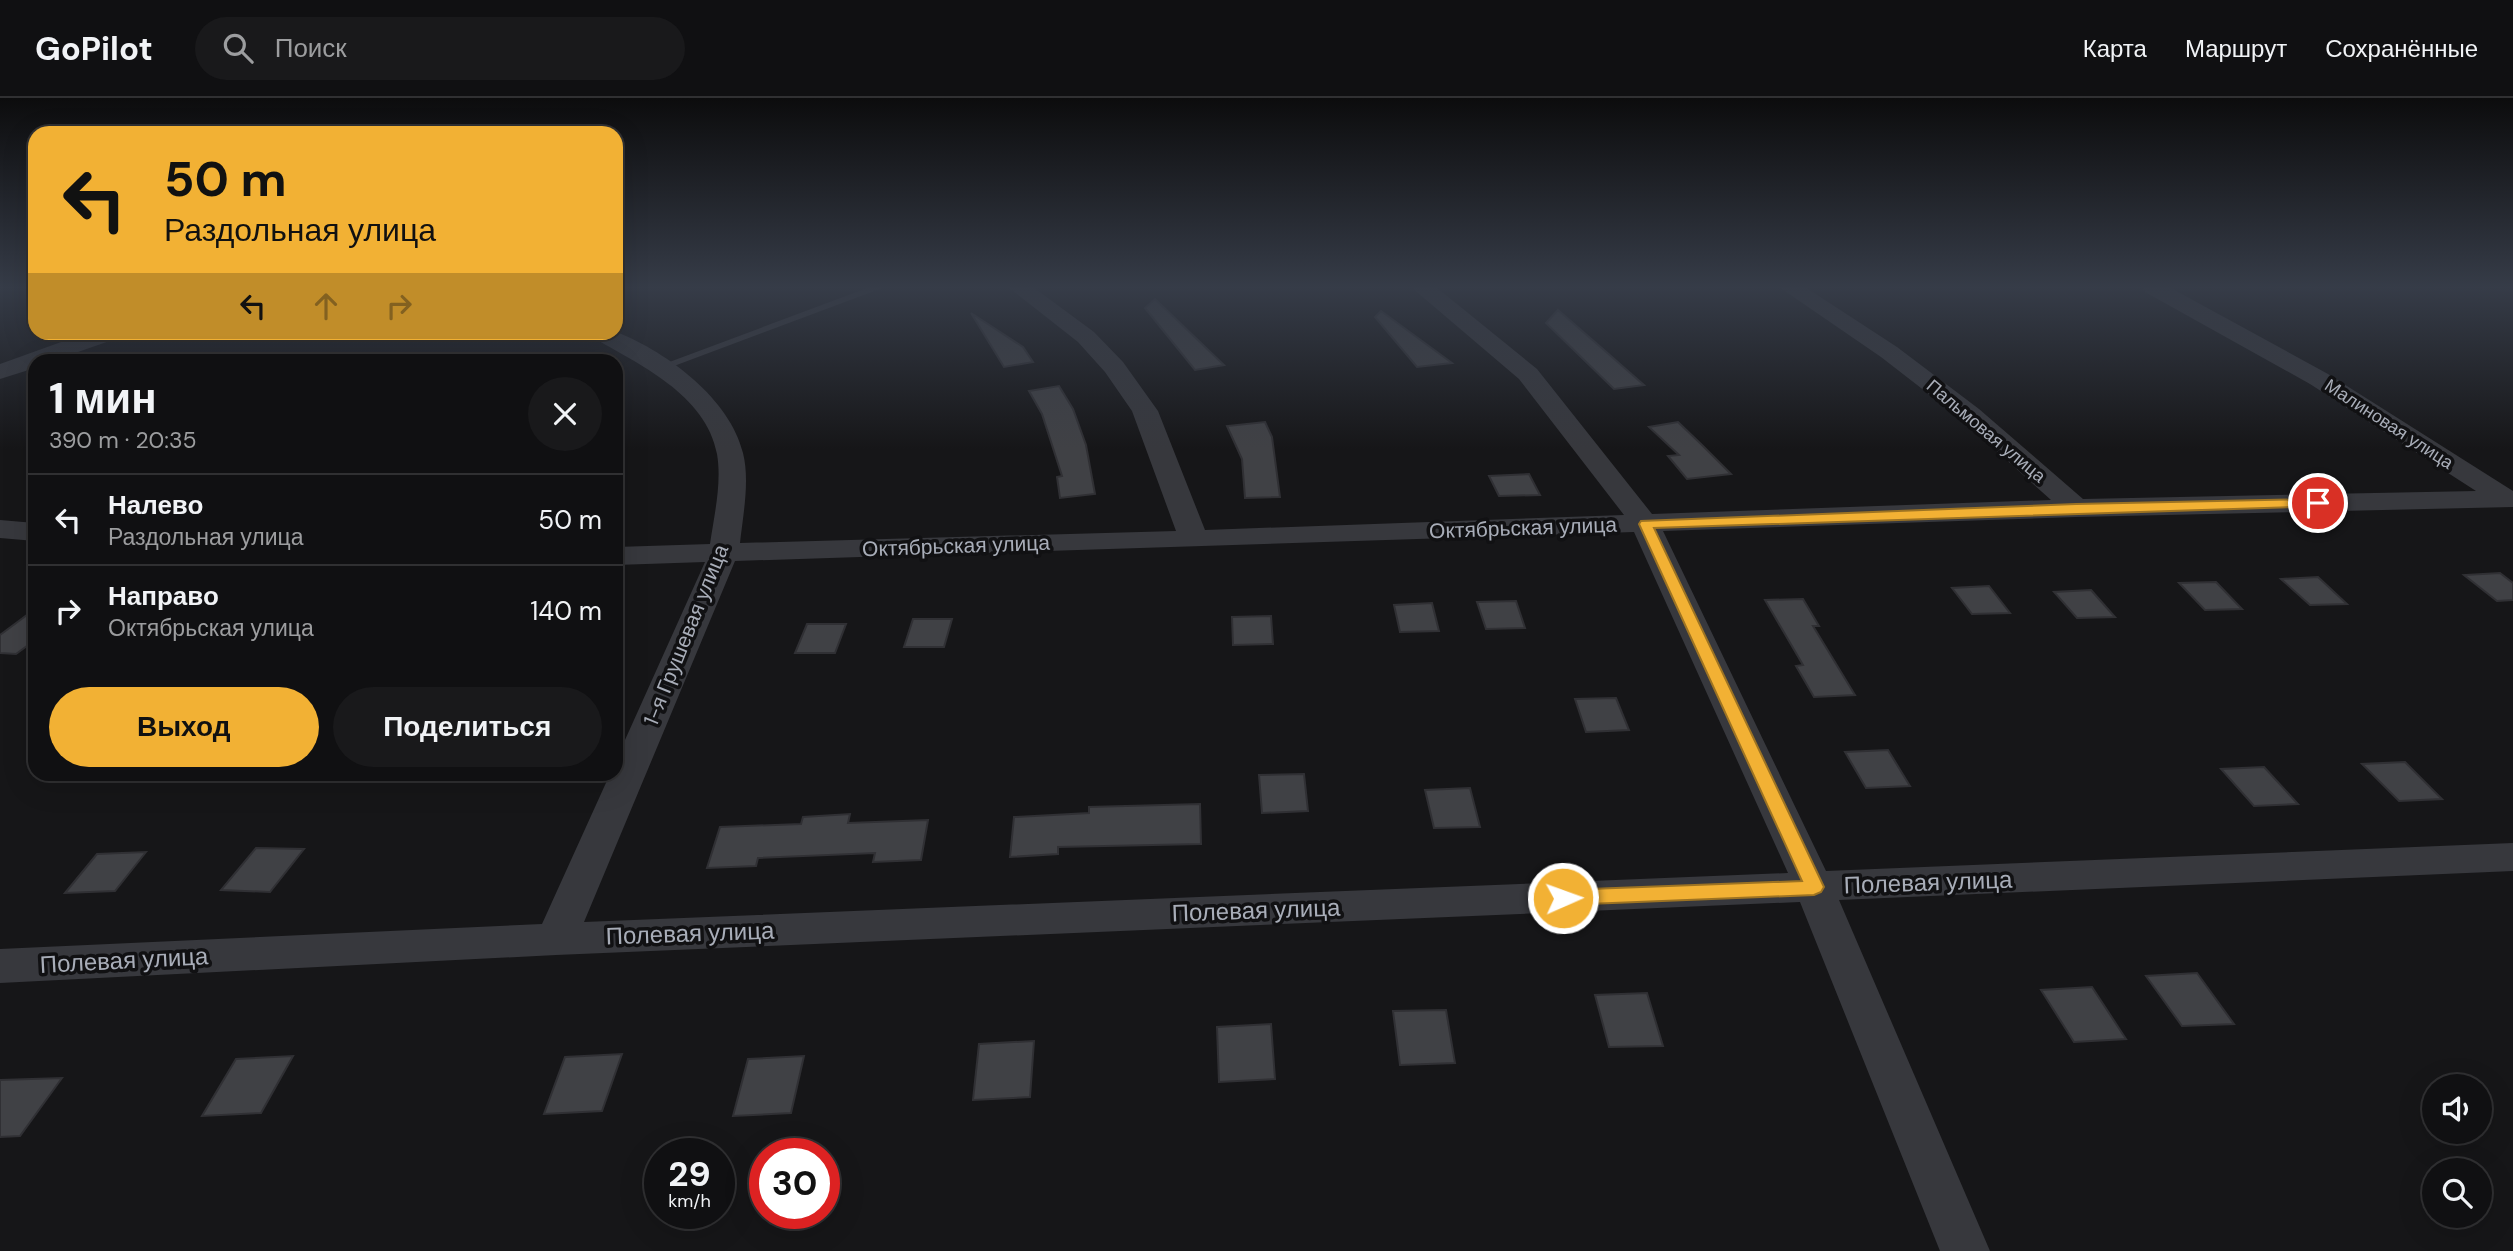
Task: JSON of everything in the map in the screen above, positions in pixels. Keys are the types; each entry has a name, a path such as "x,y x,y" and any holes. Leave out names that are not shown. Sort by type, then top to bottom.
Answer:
{"street":[{"path":"51,354 88,341"},
{"name":"1-я Грушевая улица","path":"556,939 724,553 732,496 730,453 719,428 697,394 662,367 616,341"},
{"path":"1090,341 1114,367 1145,411 1194,540"},
{"path":"1488,341 1528,374 1646,524 1814,887 1965,1251"},
{"name":"Пальмовая улица","path":"1872,341 1970,414 2076,508"},
{"name":"Малиновая улица","path":"2250,341 2319,379 2511,500"},
{"path":"0,372 28,362"},
{"name":"Октябрьская улица","path":"623,556 1194,540 2076,508 2511,500"},
{"path":"0,529 28,531"},
{"name":"Полевая улица","path":"0,965 556,939 2513,857"}],"lane":[{"path":"662,367 733,341"}],"building":[{"path":"988,341 1014,341 1023,347 1033,362 1004,367"},
{"path":"1171,341 1199,341 1224,365 1195,370"},
{"path":"1395,341 1422,341 1452,363 1417,367"},
{"path":"1564,341 1593,341 1644,385 1614,389"},
{"path":"1059,386 1073,409 1086,445 1095,494 1060,498 1057,477 1062,476 1042,414 1029,391"},
{"path":"1265,422 1272,437 1280,497 1245,498 1242,459 1227,426"},
{"path":"1678,422 1731,474 1687,479 1668,456 1679,455 1649,427"},
{"path":"1529,474 1540,495 1499,496 1489,476"},
{"path":"2500,573 2513,583 2513,600 2497,601 2464,575"},
{"path":"2318,577 2347,604 2310,605 2281,579"},
{"path":"2216,582 2242,609 2205,610 2179,583"},
{"path":"1989,586 2010,613 1972,614 1952,588"},
{"path":"2091,590 2115,617 2077,618 2054,592"},
{"path":"1803,599 1819,626 1813,626 1855,695 1814,697 1796,666 1803,665 1765,600"},
{"path":"1516,601 1525,628 1486,629 1477,602"},
{"path":"1432,603 1439,631 1400,632 1394,605"},
{"path":"28,614 28,645 16,654 0,653 0,635"},
{"path":"1271,616 1273,644 1233,645 1232,617"},
{"path":"913,619 952,619 944,647 904,647"},
{"path":"807,624 846,624 835,653 795,653"},
{"path":"1616,698 1629,730 1586,732 1575,699"},
{"path":"1888,750 1910,786 1866,788 1845,752"},
{"path":"2405,762 2442,799 2399,801 2362,764"},
{"path":"2264,767 2298,804 2254,806 2221,769"},
{"path":"1304,774 1308,811 1262,813 1259,775"},
{"path":"1470,788 1480,827 1434,828 1425,790"},
{"path":"1200,804 1201,844 1058,847 1058,854 1010,857 1014,817 1089,813 1089,807"},
{"path":"850,814 848,823 928,820 921,860 873,862 875,853 758,858 756,866 707,868 720,827 801,824 803,817"},
{"path":"256,848 304,849 270,892 221,890"},
{"path":"146,852 115,891 65,893 97,854"},
{"path":"2197,973 2234,1024 2182,1026 2146,976"},
{"path":"2092,987 2126,1039 2074,1042 2041,990"},
{"path":"1647,993 1663,1046 1609,1047 1595,995"},
{"path":"1446,1010 1455,1063 1400,1065 1393,1011"},
{"path":"1271,1024 1275,1079 1219,1082 1217,1027"},
{"path":"1034,1041 1030,1097 973,1100 979,1044"},
{"path":"622,1054 602,1111 544,1114 565,1057"},
{"path":"293,1056 261,1113 202,1116 236,1059"},
{"path":"804,1056 791,1113 733,1116 748,1059"},
{"path":"62,1078 20,1136 0,1137 0,1080"}],"route":[{"path":"1563,898 1814,887 1646,524 2076,508 2318,503"}]}
